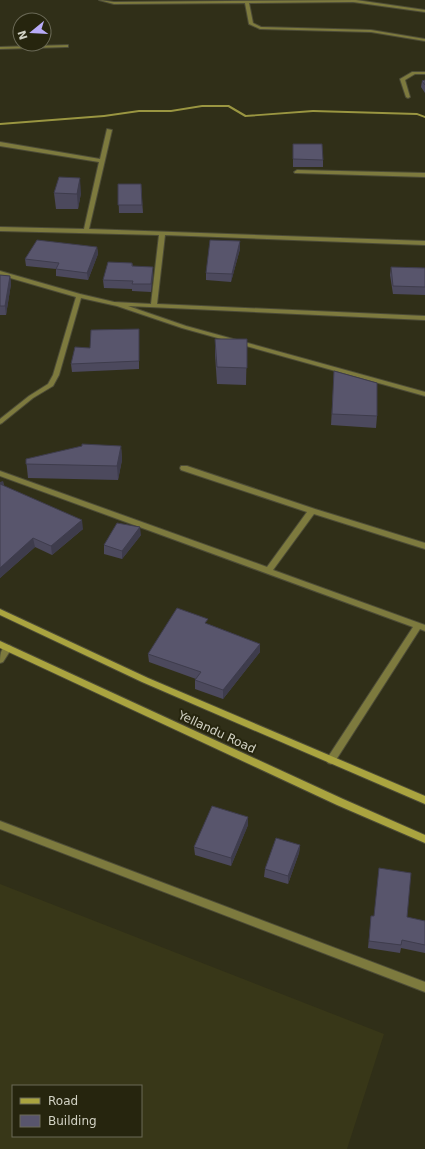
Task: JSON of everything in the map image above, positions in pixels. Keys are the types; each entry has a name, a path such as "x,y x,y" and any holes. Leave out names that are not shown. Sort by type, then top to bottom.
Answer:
{"main road":[{"name":"Yellandu Road","path":"0,612 145,680 425,800"},
{"name":"Yellandu Road","path":"4,646 333,799 425,840"}],"street":[{"path":"101,0 114,3 353,1 425,11"},
{"path":"247,3 251,24 260,28 371,31 425,40"},
{"path":"0,48 66,46"},
{"path":"408,97 402,79 414,73 425,73"},
{"path":"86,232 109,130"},
{"path":"0,144 102,161"},
{"path":"297,172 425,175"},
{"path":"0,229 162,233 425,243"},
{"path":"154,306 162,233"},
{"path":"0,273 79,296 114,304 184,327 425,394"},
{"path":"0,422 31,397 51,385 56,375 79,296"},
{"path":"114,304 425,318"},
{"path":"184,468 312,511 425,546"},
{"path":"0,473 269,570 421,627 331,760"},
{"path":"269,570 312,511"},
{"path":"0,660 4,646"},
{"path":"0,824 425,987"}],"shaded area":[{"path":"0,884 384,1034 347,1149 0,1149"}],"building":[{"path":"293,144 322,144 323,160 293,159"},
{"path":"59,177 80,178 77,194 54,193"},
{"path":"118,184 141,184 142,205 118,205"},
{"path":"37,240 97,247 87,273 56,269 59,263 25,259"},
{"path":"210,240 240,241 232,274 206,273"},
{"path":"108,262 132,263 132,266 153,267 151,284 132,284 133,281 103,280"},
{"path":"391,267 425,268 425,287 393,286"},
{"path":"0,275 10,276 5,306 0,306"},
{"path":"139,329 139,361 71,364 75,347 90,348 91,330"},
{"path":"215,339 247,339 247,368 217,367"},
{"path":"334,371 377,383 377,416 332,414"},
{"path":"82,444 121,446 117,466 26,464 26,459 82,446"},
{"path":"0,484 82,520 51,546 33,538 0,568"},
{"path":"117,523 140,527 122,551 104,545"},
{"path":"177,608 208,619 205,623 260,644 223,690 195,680 201,672 148,654"},
{"path":"212,806 248,817 231,858 194,847"},
{"path":"276,838 300,845 288,876 265,869"},
{"path":"379,868 411,873 407,917 425,921 425,945 402,940 401,945 369,941 371,916 374,916"}],"waterway":[{"path":"0,124 104,116 139,111 171,111 202,106 229,106 245,116 313,111 417,114 425,117"}]}
